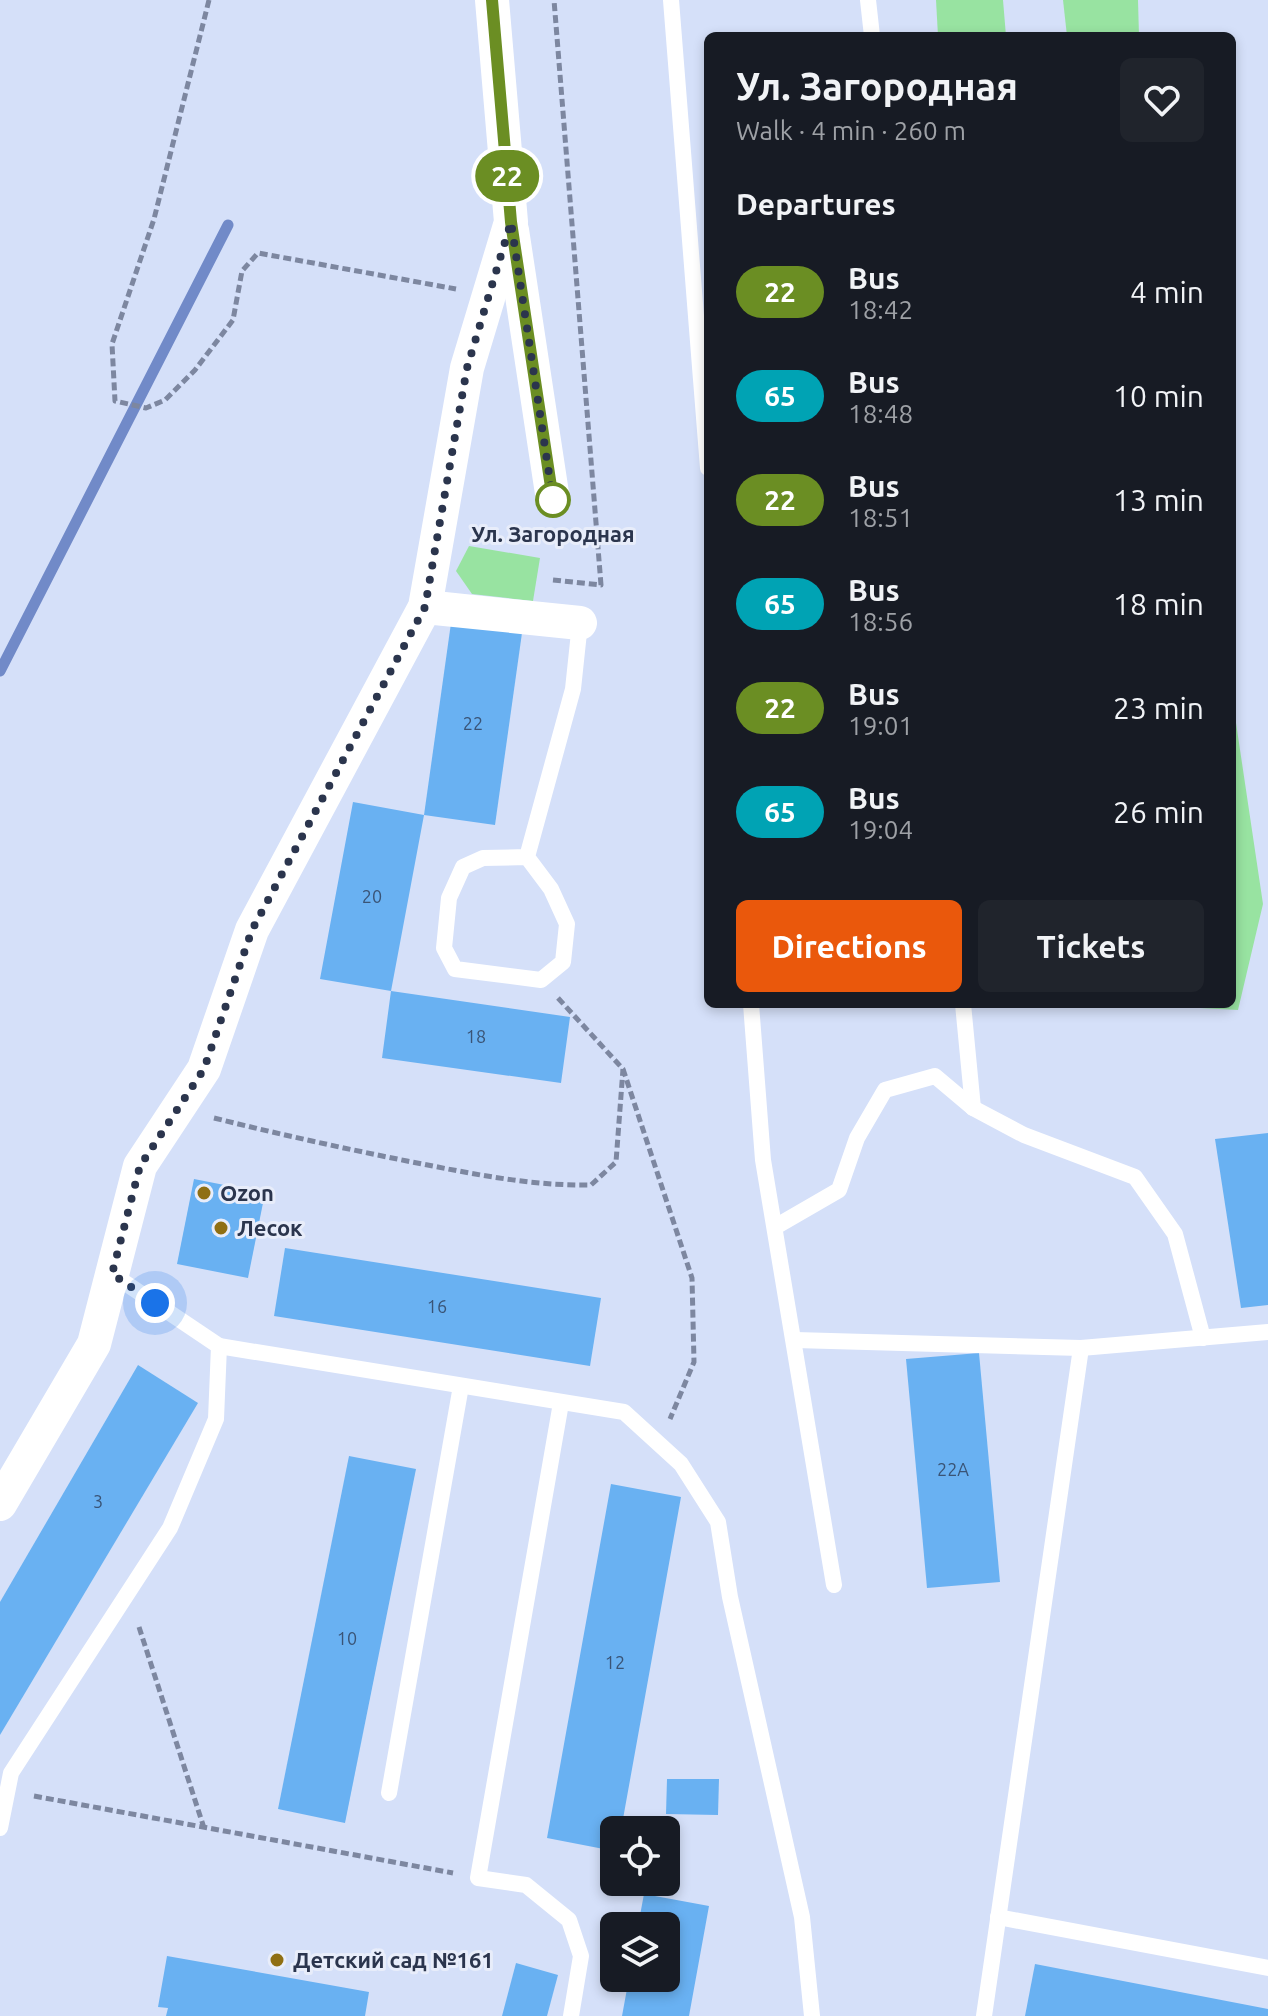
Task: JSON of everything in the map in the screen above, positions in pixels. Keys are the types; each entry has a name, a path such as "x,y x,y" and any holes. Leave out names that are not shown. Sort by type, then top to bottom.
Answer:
{"street":[{"path":"492,0 511,222 553,500"},
{"path":"0,1504 94,1344 140,1166 204,1069 252,930 425,607 467,368 511,222"},
{"path":"425,607 580,623"}],"lane":[{"path":"671,0 704,417"},
{"path":"868,0 872,32"},
{"path":"527,857 573,689 580,623"},
{"path":"527,857 551,889 567,924 563,962 541,980 455,969 444,948 449,898 463,867 483,858 527,857"},
{"path":"751,1008 763,1160 834,1585"},
{"path":"963,1008 973,1108"},
{"path":"775,1227 839,1190 857,1138 885,1090 935,1076 973,1108 1024,1135 1135,1177 1175,1234 1203,1338"},
{"path":"112,1274 219,1346 624,1412 681,1464 718,1522 730,1597 802,1917 812,2016"},
{"path":"795,1340 1081,1348 1268,1332"},
{"path":"0,1828 11,1773 170,1528 216,1419 219,1346"},
{"path":"984,2016 1081,1348"},
{"path":"389,1793 461,1386"},
{"path":"561,1403 478,1878 526,1885 569,1920 581,1956 571,2016"},
{"path":"998,1917 1268,1968"}],"path":[{"path":"209,0 154,219 112,344 115,401 146,408 165,400 195,370 233,320 242,271 258,253 489,295"},
{"path":"550,580 601,585 554,0"},
{"path":"541,980 623,1069 692,1278 694,1362 660,1445"},
{"path":"177,1109 307,1141 499,1180 555,1186 591,1185 616,1162 623,1069"},
{"path":"128,1593 204,1828"},
{"path":"7,1791 478,1878"}],"green space":[{"path":"936,0 1003,0 1006,32 938,32"},
{"path":"1063,0 1138,0 1139,32 1067,32"},
{"path":"469,546 540,558 533,601 472,594 456,571"},
{"path":"1236,723 1263,904 1238,1010 1200,1008 1236,1008"}],"building":[{"path":"451,623 522,633 495,825 424,815"},
{"path":"353,802 424,815 391,991 320,979"},
{"path":"391,991 570,1017 561,1083 382,1058"},
{"path":"1268,1133 1268,1305 1241,1308 1215,1139"},
{"name":"Лесок","path":"194,1179 265,1193 248,1278 177,1264"},
{"path":"285,1248 601,1298 590,1366 274,1316"},
{"path":"979,1353 1000,1582 927,1588 906,1359"},
{"path":"138,1365 198,1403 0,1735 0,1602"},
{"path":"349,1456 416,1469 345,1823 278,1809"},
{"path":"611,1484 681,1497 624,1816 600,1816 600,1848 547,1838"},
{"path":"667,1779 719,1779 718,1815 666,1814"},
{"path":"644,1896 709,1906 689,2016 622,2016 626,1992 680,1992 680,1912 641,1912"},
{"path":"167,1956 369,1992 365,2016 166,2016 168,2008 158,2007"},
{"path":"516,1963 558,1975 547,2016 502,2016"},
{"path":"1035,1964 1268,2009 1268,2016 1025,2016"}],"waterway":[{"path":"0,671 228,225"}],"bus line":[{"name":"22","path":"492,0 511,222 553,500"}],"place":[{"name":"Ул. Загородная","path":"553,500"},
{"name":"Ozon","path":"204,1193"},
{"name":"Лесок","path":"221,1228"},
{"name":"Детский сад №161","path":"277,1960"}],"route":[{"path":"155,1303 112,1274 140,1166 204,1069 252,930 425,607 467,368 511,222 553,500"}]}
